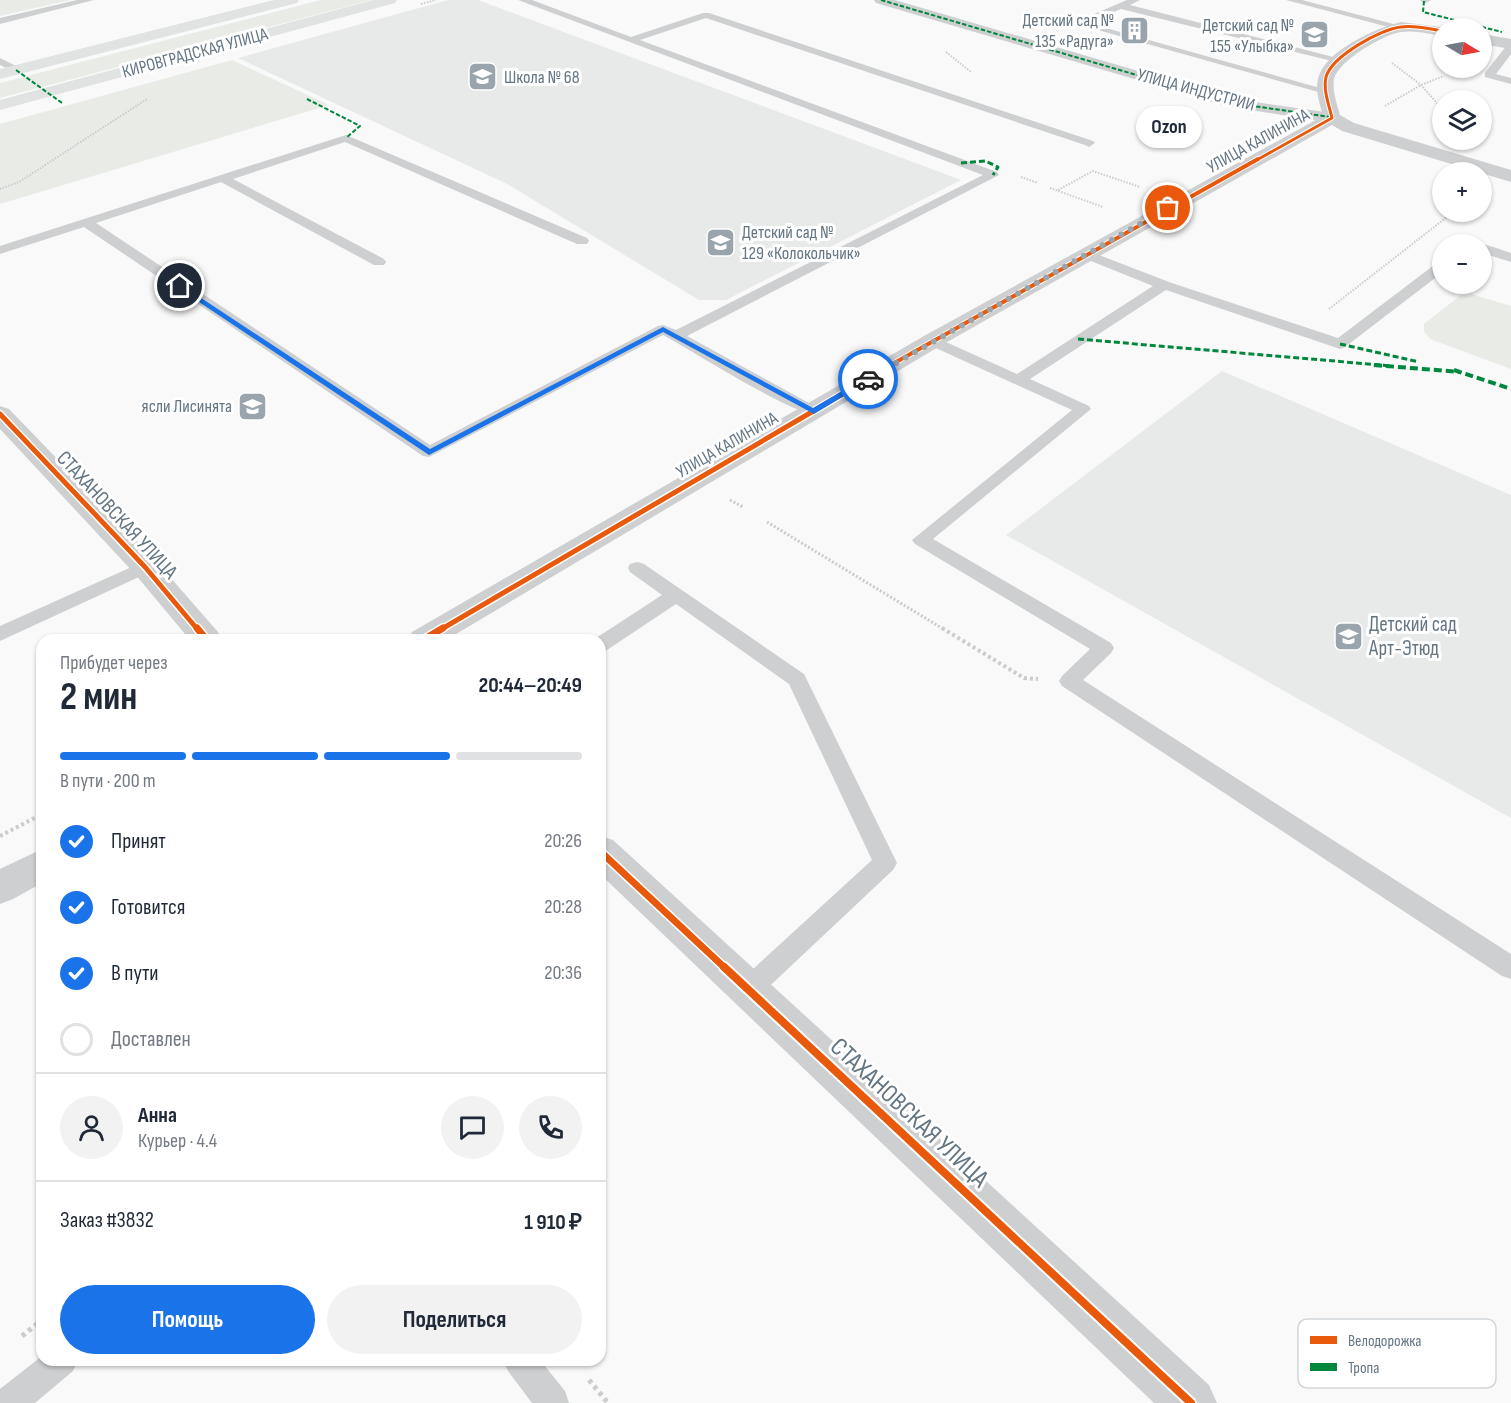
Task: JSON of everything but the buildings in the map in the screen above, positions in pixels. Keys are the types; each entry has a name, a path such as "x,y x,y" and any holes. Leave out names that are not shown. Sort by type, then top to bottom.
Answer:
{"main road":[{"name":"КИРОВГРАДСКАЯ УЛИЦА","path":"0,105 390,0"},
{"name":"КИРОВГРАДСКАЯ УЛИЦА","path":"8,72 284,1"}],"street":[{"name":"УЛИЦА ИНДУСТРИИ","path":"881,0 1232,103 1332,118 1348,127 1511,176"},
{"path":"1336,60 1389,30 1400,27 1432,30"},
{"path":"1492,41 1511,46"},
{"name":"УЛИЦА КАЛИНИНА","path":"433,634 932,341 1332,118 1326,91 1327,74 1336,60"},
{"name":"СТАХАНОВСКАЯ УЛИЦА","path":"0,414 145,567 202,634"},
{"name":"СТАХАНОВСКАЯ УЛИЦА","path":"606,857 1191,1403"},
{"path":"0,888 36,867"}],"lane":[{"path":"0,21 89,0"},
{"path":"523,0 993,175 676,336"},
{"path":"1135,0 1078,23 1326,91"},
{"path":"1291,0 1400,27"},
{"path":"1121,6 1336,60"},
{"path":"631,40 706,15 1089,143"},
{"path":"1511,46 1489,75 1511,81"},
{"path":"0,61 8,72"},
{"path":"0,250 346,138 582,242"},
{"path":"222,178 379,262"},
{"path":"517,213 534,205"},
{"path":"85,222 429,452 663,330 814,412"},
{"path":"1492,251 1511,258"},
{"path":"1086,254 1164,285 1340,345 1432,274"},
{"path":"1018,380 1164,285"},
{"path":"932,341 1083,409 921,540 1104,648 1069,681 1511,969"},
{"path":"0,634 145,567"},
{"path":"637,568 797,679 885,863 749,989"},
{"path":"606,641 676,595"},
{"path":"9,1403 55,1366"},
{"path":"524,1366 553,1403"}],"path":[{"path":"946,52 972,73"},
{"path":"1389,61 1421,85 1432,98"},
{"path":"1381,108 1421,85 1439,78"},
{"path":"0,189 19,182 148,98"},
{"path":"1058,190 1093,171 1145,189"},
{"path":"1050,188 1110,209"},
{"path":"1328,310 1440,222"},
{"path":"767,522 1023,678"},
{"path":"0,836 36,817"}],"shaded area":[{"path":"0,0 70,0 0,16"},
{"path":"321,0 371,0 0,98 0,83"},
{"path":"448,0 478,0 961,180 726,300 699,300 507,184 238,58"},
{"path":"232,60 329,105 0,204 0,124"},
{"path":"1471,294 1511,306 1511,369 1430,339 1424,331 1424,324 1461,295"},
{"name":"Детский сад Арт-Этюд","path":"1222,371 1511,495 1511,818 1006,535"}],"marked path":[{"path":"881,0 1232,103 1330,117"},
{"path":"1424,1 1423,12 1502,32"},
{"path":"16,70 62,103"},
{"path":"307,99 360,126 346,138"},
{"path":"961,163 989,162 998,167 993,175"},
{"path":"1078,339 1460,372"},
{"path":"1340,344 1419,362"},
{"path":"1454,370 1511,389"}],"cycle path":[{"path":"433,634 932,341 1332,118 1325,89 1326,77 1332,66 1361,44 1383,32 1401,27 1432,29"},
{"path":"0,414 145,567 202,634"},
{"path":"606,857 1191,1403"}],"way so far":[{"path":"868,379 1168,208"}],"place":[{"name":"Детский сад № 135 «Радуга»","path":"1135,30"},
{"name":"Детский сад № 155 «Улыбка»","path":"1315,35"},
{"name":"Школа № 68","path":"483,77"},
{"name":"Ozon","path":"1168,208"},
{"name":"Детский сад № 129 «Колокольчик»","path":"721,242"},
{"name":"ясли Лисинята","path":"253,406"},
{"name":"Детский сад Арт-Этюд","path":"1348,636"}],"route":[{"path":"180,286 429,452 663,330 814,412 868,379"}]}
